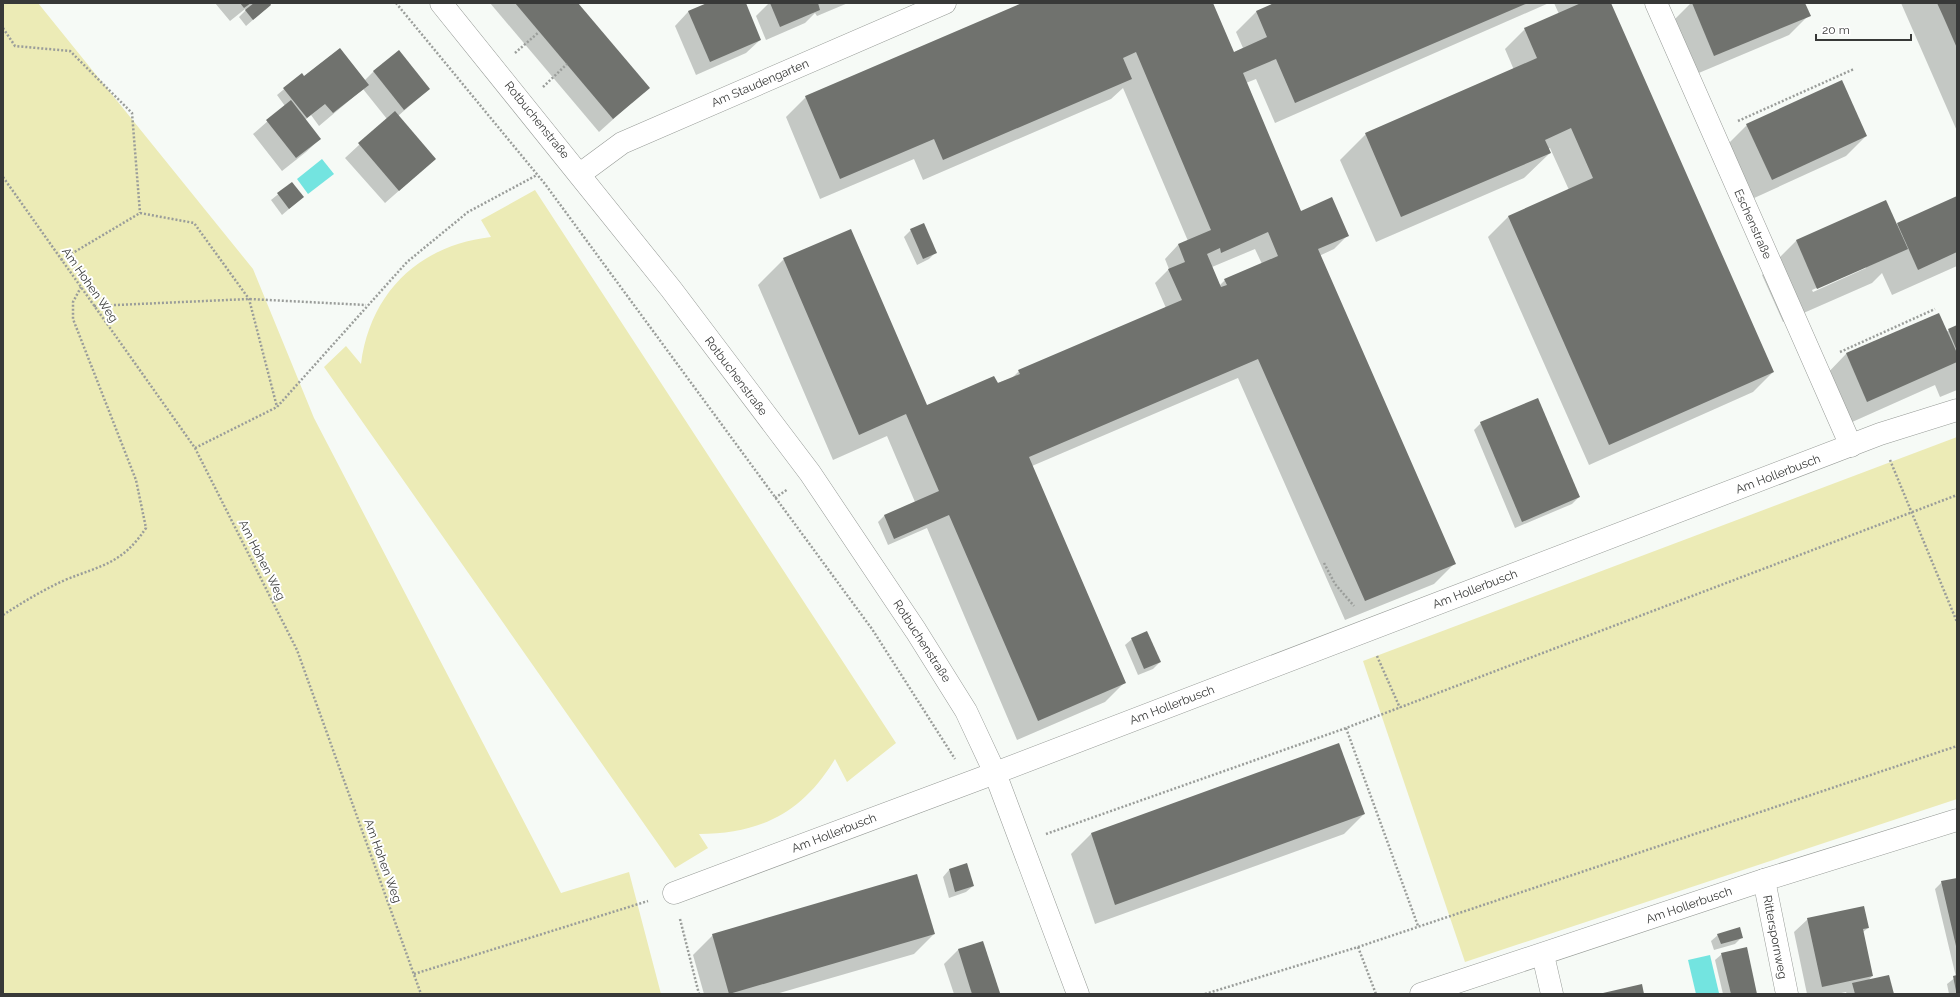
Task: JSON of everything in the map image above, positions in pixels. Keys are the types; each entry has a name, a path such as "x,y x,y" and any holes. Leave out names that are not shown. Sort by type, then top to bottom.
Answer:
{"street":[{"name":"Rotbuchenstraße","path":"442,3 671,289 810,474 916,631 962,704 995,773"},
{"name":"Am Staudengarten","path":"580,174 622,143 945,3"},
{"name":"Eschenstraße","path":"1656,3 1851,446"},
{"name":"Am Hollerbusch","path":"674,894 995,773 1880,434 1957,410"},
{"path":"995,773 1078,994"},
{"name":"Am Hollerbusch","path":"1421,994 1543,955 1764,880 1957,820"},
{"name":"Ritterspornweg","path":"1764,880 1787,994"},
{"path":"1543,955 1552,994"}],"path":[{"path":"396,3 537,175 872,629 970,782"},
{"path":"3,28 15,46 70,51 132,113 140,213"},
{"path":"517,51 539,32"},
{"path":"524,105 567,64"},
{"path":"1744,118 1854,69"},
{"path":"195,448 277,407 407,262 468,212 537,175"},
{"name":"Am Hohen Weg","path":"3,177 195,448 297,650 421,994"},
{"path":"61,260 140,213 194,223 249,299 277,407"},
{"path":"3,615 26,599 64,581 113,562 134,545 146,528 136,480 73,319 73,302 81,287"},
{"path":"94,306 249,299 367,305"},
{"path":"1845,350 1935,310"},
{"path":"1880,434 1910,512 1957,622"},
{"path":"1021,843 1346,728 1957,495"},
{"path":"1346,728 1418,926"},
{"path":"1205,994 1358,947 1957,746"},
{"path":"414,974 674,894 700,994"},
{"path":"1358,947 1376,994"}],"green space":[{"path":"3,3 38,3 253,269 314,418 561,893 629,872 661,994 3,994"},
{"path":"535,190 896,743 847,782 835,759 823,777 809,793 794,806 761,824 742,830 699,834 708,848 675,868 324,367 346,346 361,364 366,338 375,315 387,295 402,277 421,262 442,250 465,242 491,237 481,220"},
{"path":"1957,437 1957,799 1465,962 1363,661"}],"water":[{"path":"322,159 334,174 308,194 297,179"},
{"path":"1710,955 1719,993 1696,994 1688,960"}],"building":[{"path":"240,3 251,3 244,8"},
{"path":"254,3 270,3 271,5 253,20 245,10"},
{"path":"515,3 578,3 650,88 613,119"},
{"path":"707,3 746,3 761,40 710,62 688,11"},
{"path":"770,3 818,3 820,10 780,27"},
{"path":"1022,3 1213,3 1234,52 1267,37 1256,11 1274,3 1528,3 1295,103 1276,59 1243,73 1301,211 1332,197 1349,236 1318,249 1456,564 1365,601 1258,359 1029,457 1126,683 1038,721 949,515 894,539 884,515 939,491 906,414 859,435 783,258 851,229 927,405 994,376 998,383 1020,374 1018,370 1182,300 1168,269 1185,262 1178,244 1211,230 1136,52 1123,58 1132,79 943,160 934,139 840,179 805,96","holes":["1268,232 1278,256 1224,279 1227,285 1221,287 1207,254 1220,248 1221,253"]},
{"path":"1581,3 1611,3 1774,372 1609,445 1508,216 1593,178 1571,128 1545,140 1551,153 1401,217 1365,133 1537,58 1524,28"},
{"path":"1692,3 1805,3 1811,16 1714,56"},
{"path":"1937,3 1957,3 1957,48 1943,16"},
{"path":"340,48 369,85 333,113 325,104 307,118 283,88 302,73 304,76"},
{"path":"399,50 430,89 404,110 373,71"},
{"path":"1842,80 1867,136 1772,180 1746,124"},
{"path":"291,100 321,139 296,158 266,120"},
{"path":"395,111 436,159 399,191 358,143"},
{"path":"292,182 304,197 289,209 277,193"},
{"path":"1957,196 1957,252 1918,270 1897,223"},
{"path":"1886,200 1908,249 1817,289 1796,240"},
{"path":"924,223 937,253 923,259 910,229"},
{"path":"1939,313 1957,353 1957,362 1867,402 1846,353"},
{"path":"1957,325 1957,351 1948,329"},
{"path":"1538,398 1580,497 1522,522 1480,422"},
{"path":"1147,631 1161,662 1144,669 1131,638"},
{"path":"1339,743 1365,814 1115,905 1091,833"},
{"path":"967,863 974,886 955,892 949,869"},
{"path":"917,874 935,934 729,994 712,934"},
{"path":"1957,878 1957,946 1956,946 1941,881"},
{"path":"1864,906 1869,928 1863,929 1873,976 1822,987 1807,918"},
{"path":"1740,927 1743,938 1721,944 1717,934"},
{"path":"983,941 1000,993 998,994 972,994 958,949"},
{"path":"1747,947 1757,994 1731,994 1721,953"},
{"path":"1889,975 1894,994 1855,994 1852,983"},
{"path":"1957,975 1957,991 1956,991 1953,976"},
{"path":"1642,984 1644,994 1603,994 1603,993"}]}
